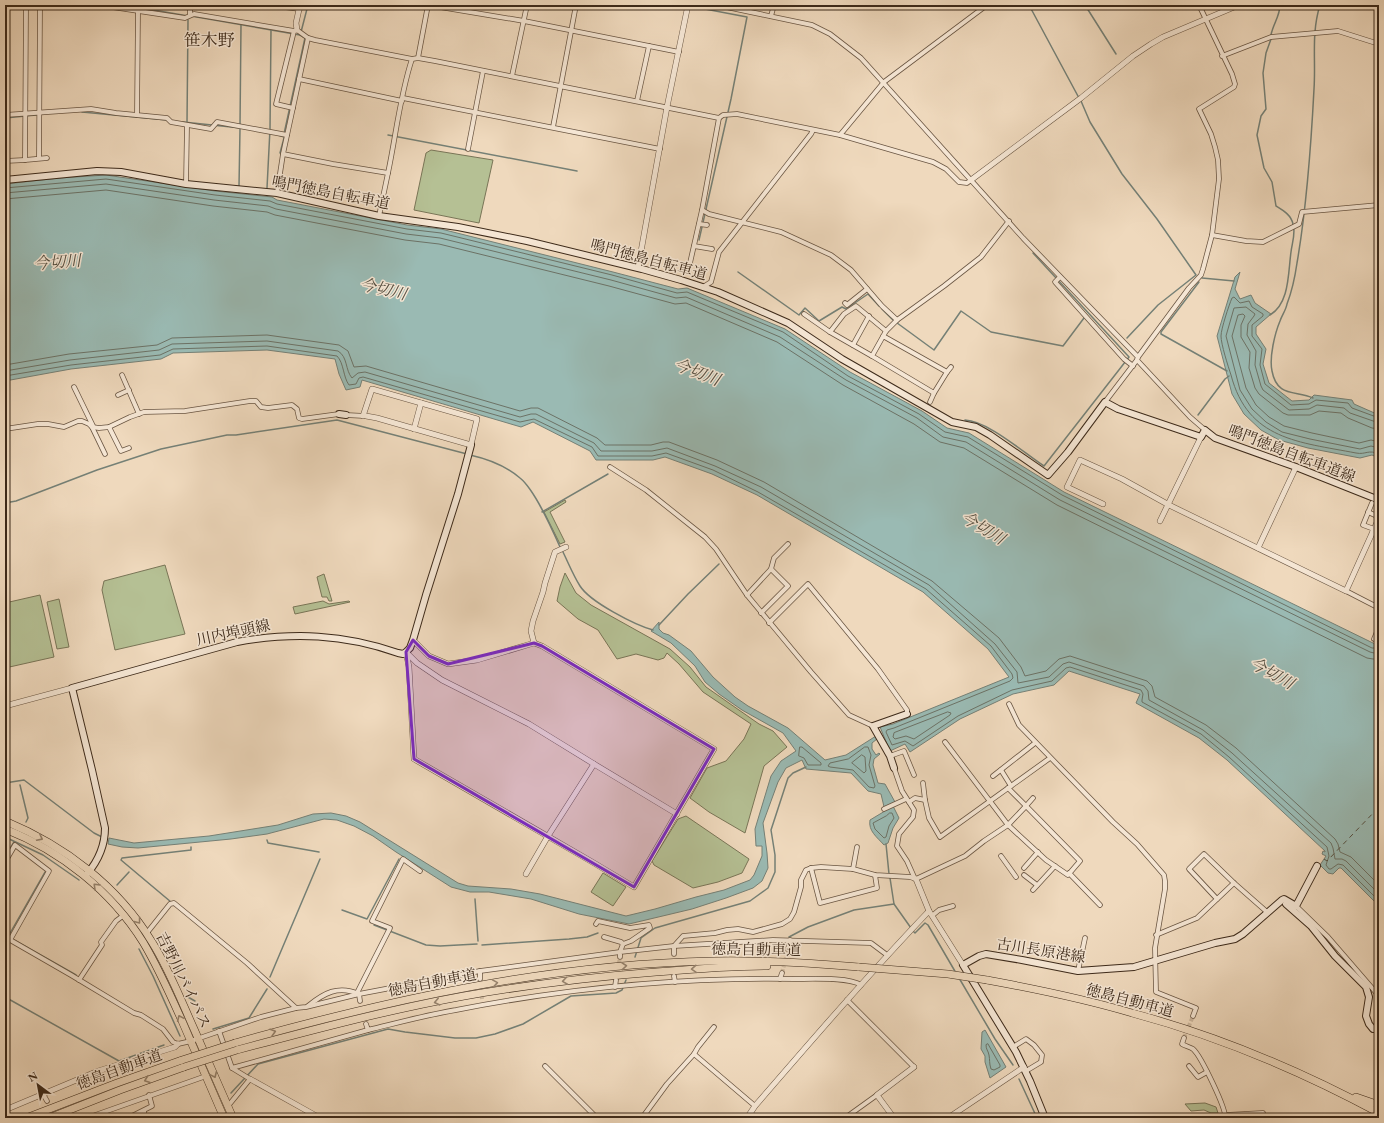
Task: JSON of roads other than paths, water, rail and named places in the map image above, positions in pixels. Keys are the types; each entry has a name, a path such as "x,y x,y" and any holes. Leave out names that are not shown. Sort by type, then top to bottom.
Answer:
{"highway":[{"name":"吉野川バイパス","path":"5,821 54,845 90,870 121,899 147,933 166,966 233,1118"},
{"name":"吉野川バイパス","path":"5,829 49,851 71,865 94,883 124,915 142,941 164,983 191,1041 222,1118"},
{"name":"徳島自動車道","path":"49,1118 235,1043 314,1021 385,1004 462,989 593,969 713,961 807,963 941,973 987,980 1083,1000 1176,1026 1261,1057 1328,1087 1379,1113"},
{"name":"徳島自動車道","path":"26,1118 117,1083 183,1063 316,1029 463,996 587,978 714,967 859,967"},
{"path":"1328,1087 1379,1105"}],"main road":[{"name":"鳴門徳島自転車道","path":"5,180 97,171 121,172 186,184 276,193 380,216 474,230 527,241 638,268 718,292 788,323 842,359 952,422 976,427 990,435 1048,475 1068,452 1105,402"},
{"path":"1105,402 1118,409 1201,437"},
{"name":"鳴門徳島自転車道線","path":"1201,437 1205,430 1215,438 1296,467 1379,500"},
{"path":"406,652 410,648 413,640 458,494 470,445"},
{"name":"川内埠頭線","path":"72,688 237,642 261,638 310,635 333,637 357,641 398,653 403,654 406,652"},
{"path":"72,688 97,792 105,834 104,843 98,856 85,876"},
{"path":"894,768 890,756 873,726 907,714"},
{"path":"1282,900 1284,899 1296,906 1317,866"},
{"path":"1282,900 1310,926 1335,956 1366,988 1369,997 1366,1016 1373,1029 1379,1028"},
{"name":"古川長原港線","path":"963,965 979,956 986,954 1078,971 1125,968 1155,961 1215,943 1235,939 1243,934 1282,900"},
{"path":"963,965 1025,1069 1045,1118"}],"street":[{"path":"25,160 26,5"},
{"path":"39,158 40,5"},
{"path":"99,5 186,18 194,14 295,30 308,38 412,59 418,58 512,76 719,118 723,115 737,114 840,135 933,162 946,169 959,182 966,183 1081,98 1133,56 1163,37 1239,5"},
{"path":"137,115 138,11 140,5"},
{"path":"190,5 190,15"},
{"path":"270,5 300,7 276,104 293,108"},
{"path":"418,58 428,5 524,21 679,52"},
{"path":"512,76 527,5"},
{"path":"553,127 576,5"},
{"path":"638,268 667,107 688,5"},
{"path":"717,5 812,25 830,34 861,58 1008,221 1137,358 1190,417 1205,430"},
{"path":"771,16 774,5"},
{"path":"840,135 884,82 987,5"},
{"path":"1105,402 1201,275 1212,235 1219,179 1218,160 1211,134 1199,108 1234,87 1235,84 1232,74 1222,56 1199,5"},
{"path":"1222,56 1269,37 1338,31 1379,44"},
{"path":"276,193 308,38"},
{"path":"637,101 649,46"},
{"path":"380,216 406,77 412,59"},
{"path":"468,149 483,71"},
{"path":"299,79 475,111 660,149"},
{"path":"5,115 25,116 91,109 168,118 171,122 211,129 217,122 287,135"},
{"path":"690,263 702,210 719,118"},
{"path":"186,184 187,125"},
{"path":"703,287 711,282 719,252 813,130"},
{"path":"283,154 388,173"},
{"path":"5,161 47,158"},
{"path":"1212,235 1246,241 1263,242 1299,224 1302,212 1379,205"},
{"path":"702,210 710,214 781,232 830,255 852,270 867,289 896,320"},
{"path":"872,356 886,331 896,320 944,286 981,257 1008,221"},
{"path":"699,224 707,225"},
{"path":"694,246 712,249"},
{"path":"1060,277 1055,282 1132,366"},
{"path":"845,303 847,305 867,289"},
{"path":"830,332 844,314 856,306 886,331"},
{"path":"804,314 830,332 934,393"},
{"path":"852,345 869,316"},
{"path":"883,336 947,372"},
{"path":"930,402 934,393 951,367"},
{"path":"122,375 138,414"},
{"path":"74,387 105,454"},
{"path":"5,429 38,424 64,427 78,421 99,428 109,426 138,414 185,411 256,401 261,407 268,408 292,405 297,409 299,418 302,419 342,414 365,416 470,445 477,419 372,389 365,416"},
{"path":"118,395 129,390"},
{"path":"414,429 421,403"},
{"path":"109,426 121,451 129,448"},
{"path":"1160,521 1201,437"},
{"path":"1103,504 1067,487 1080,460 1122,479 1168,505 1379,608"},
{"path":"610,467 646,490 705,537 716,549 747,595 769,623 849,715 873,726"},
{"path":"1258,548 1296,467"},
{"path":"1372,503 1363,525 1379,534"},
{"path":"1346,591 1379,517 1368,512"},
{"path":"747,595 771,570 774,558 788,544"},
{"path":"534,643 531,631 533,622 544,592 545,583 555,552 566,547"},
{"path":"761,612 788,586 771,570"},
{"path":"769,623 808,584 878,669 907,710 907,714"},
{"path":"1374,639 1379,627"},
{"path":"406,652 409,667 414,759 634,887 714,749 542,646 534,643 477,660 448,664 428,656 413,640"},
{"path":"406,652 417,663 442,680 529,724 677,814"},
{"path":"5,706 72,688"},
{"path":"1009,704 1018,725 1113,822 1137,844 1164,875 1165,889 1156,935 1156,992 1196,1008 1193,1016"},
{"path":"945,742 1008,825 1054,866 1068,875 1069,873 1100,905"},
{"path":"994,776 1035,743"},
{"path":"890,756 904,751 914,775"},
{"path":"923,783 929,818 940,837 1050,758"},
{"path":"526,874 548,836 594,764"},
{"path":"894,768 907,801 914,810 913,817 899,834 897,846 907,861 931,913 963,965"},
{"path":"1000,770 1009,787 1080,861 1069,873"},
{"path":"884,808 915,798 925,800"},
{"path":"916,880 965,856 1008,825 1033,798"},
{"path":"5,862 15,845 49,871 10,940"},
{"path":"853,869 857,847"},
{"path":"1024,868 1038,852"},
{"path":"1217,899 1189,869 1204,854 1267,912"},
{"path":"1002,856 1016,877"},
{"path":"360,1001 358,994 390,928 372,921 403,859 420,871"},
{"path":"674,954 674,946 683,936 738,929 752,932 782,924 790,918 794,912 801,880 806,870 810,868 821,866 853,869 875,875 910,877 916,880"},
{"path":"1033,890 1054,866"},
{"path":"810,868 820,903 877,888 875,875"},
{"path":"1024,875 1037,885"},
{"path":"1156,935 1197,918 1234,883"},
{"path":"142,941 170,904 174,903 247,963 296,1008"},
{"path":"747,1118 755,1106 847,1000 912,929 931,913 953,906"},
{"path":"1296,906 1328,937 1379,996"},
{"path":"79,980 102,945 101,942 116,921 124,915"},
{"path":"596,924 598,921 630,928 649,925 650,928 631,941 623,944"},
{"path":"604,937 623,944"},
{"path":"5,938 163,1029 173,1042 178,1044"},
{"path":"1078,971 1085,938"},
{"path":"5,1110 98,1071 175,1047 178,1044 198,1039 261,1017 358,994 480,971 621,953 644,948 773,940 871,943 887,955"},
{"path":"788,949 790,940"},
{"path":"621,953 623,944"},
{"path":"480,971 480,979"},
{"path":"780,979 782,973"},
{"path":"674,976 675,982"},
{"path":"232,1068 368,1030 456,1010 558,993 615,986 675,982 780,979 843,980 861,984"},
{"path":"615,986 616,980"},
{"path":"306,1007 326,993 334,991 347,990 358,994"},
{"path":"482,999 483,1005"},
{"path":"845,1118 914,1067 847,1000"},
{"path":"366,1024 368,1030"},
{"path":"642,1118 667,1084 694,1054 714,1027"},
{"path":"219,1031 232,1068 247,1078 320,1118"},
{"path":"1184,1038 1182,1044 1194,1050 1207,1072 1225,1116 1263,1113"},
{"path":"948,1118 1025,1069 1041,1062 1042,1055 1034,1045 1026,1040 1013,1047"},
{"path":"694,1054 755,1106"},
{"path":"545,1066 598,1118"},
{"path":"1189,1066 1198,1077 1207,1072"},
{"path":"87,1118 206,1076"},
{"path":"228,1106 247,1078"},
{"path":"43,1094 47,1101"},
{"path":"128,1118 152,1106 149,1095"},
{"path":"877,1095 894,1118"},
{"path":"144,1111 145,1118"}],"water":[{"name":"今切川","path":"106,175 215,191 272,197 277,200 407,225 441,229 678,289 687,288 785,329 850,372 922,411 947,428 969,433 1064,492 1375,644 1379,636 1379,906 1341,868 1333,874 1328,873 1320,865 1326,856 1322,854 1323,851 1325,851 1227,760 1199,738 1136,703 1140,694 1069,671 1054,685 1013,694 960,719 910,752 905,744 890,751 880,727 893,724 1009,677 988,649 923,592 757,495 712,474 665,457 653,460 596,460 590,451 533,422 521,427 362,380 360,387 346,390 339,374 335,359 267,350 173,353 161,359 71,369 5,381 5,184"},
{"path":"1240,272 1235,289 1240,299 1251,295 1255,303 1271,314 1256,327 1256,334 1266,349 1263,364 1269,383 1292,401 1309,400 1314,395 1352,400 1354,404 1379,415 1379,458 1372,455 1360,458 1308,448 1279,440 1261,430 1244,414 1232,394 1217,336 1235,277"},
{"path":"659,622 659,629 663,633 669,635 691,651 713,677 735,697 748,706 788,728 825,760 846,755 876,736 877,739 872,743 872,749 876,755 879,753 880,754 874,759 873,765 878,783 885,784 895,802 892,804 899,818 893,828 888,843 884,845 870,827 870,820 885,811 881,794 868,791 851,773 806,769 802,760 786,768 778,782 763,823 768,868 762,881 753,888 692,909 629,924 579,914 531,899 489,892 470,892 451,887 373,836 354,826 337,820 324,819 267,834 231,839 138,848 108,844 109,838 134,843 209,836 278,825 313,814 331,813 346,816 360,822 458,883 468,886 511,889 540,894 626,916 724,890 750,880 754,875 762,856 762,846 756,846 755,829 771,776 781,761 796,751 783,733 742,710 705,682 695,666 671,643 651,631"},
{"path":"985,1030 1006,1067 990,1078 985,1062 985,1056 981,1049 982,1032"}],"waterway":[{"path":"125,5 188,16"},
{"path":"301,32 308,5"},
{"path":"684,5 747,17 731,99 699,240"},
{"path":"1029,5 1079,98"},
{"path":"1085,5 1116,54"},
{"path":"1202,5 1204,9"},
{"path":"1271,35 1279,13 1280,5"},
{"path":"1313,398 1288,392 1278,385 1274,380 1271,359 1276,332 1286,308 1293,284 1306,198 1311,132 1315,36 1317,16 1320,5"},
{"path":"191,16 300,35"},
{"path":"187,123 188,20"},
{"path":"240,125 241,25"},
{"path":"267,188 270,129 271,30"},
{"path":"284,134 305,38 300,35"},
{"path":"1270,315 1277,310 1285,295 1294,238 1291,218 1276,206 1272,182 1264,168 1257,135 1261,116 1266,109 1263,73 1266,53 1271,39"},
{"path":"1081,101 1090,122 1122,174 1157,219 1196,275 1158,305 1127,338"},
{"path":"82,112 167,120"},
{"path":"5,118 36,115"},
{"path":"183,122 241,128"},
{"path":"239,186 240,129"},
{"path":"278,135 284,137"},
{"path":"388,135 577,171"},
{"path":"280,153 284,138"},
{"path":"965,420 984,426 1006,438 1044,466 1129,357 1033,253"},
{"path":"738,272 799,315 805,308 819,321 842,307 846,309 868,294 879,306"},
{"path":"1202,278 1234,281"},
{"path":"1199,282 1161,334 1227,371"},
{"path":"882,309 893,320 934,350 961,311 991,332 1063,346 1084,318"},
{"path":"1198,415 1225,379 1229,376"},
{"path":"5,503 16,501 97,470 161,449 227,435 236,435 337,420 467,454"},
{"path":"470,455 503,467 515,474 526,484 543,510 560,547"},
{"path":"542,512 608,474"},
{"path":"562,550 577,582 585,592 603,606 635,623 653,630"},
{"path":"659,625 719,564"},
{"path":"635,957 641,938 655,928 750,901 768,888 775,872 775,855 771,830 788,778 793,773 806,767"},
{"path":"5,783 24,780 94,833 102,837"},
{"path":"20,785 28,818 26,822"},
{"path":"5,837 43,855 79,880"},
{"path":"267,840 268,843 319,852"},
{"path":"5,857 14,842"},
{"path":"886,844 889,874"},
{"path":"171,902 121,860 122,858 191,850 191,847"},
{"path":"270,977 320,859"},
{"path":"342,910 367,919 399,859"},
{"path":"9,935 45,872"},
{"path":"117,885 129,872"},
{"path":"890,878 894,904 911,928"},
{"path":"475,899 478,941"},
{"path":"789,937 808,927 854,910 894,904"},
{"path":"913,931 915,933 925,923 928,925 956,973"},
{"path":"374,925 426,945 440,946 477,944"},
{"path":"482,945 569,939 587,937 598,933"},
{"path":"14,940 76,975"},
{"path":"139,949 180,1036"},
{"path":"177,970 180,966"},
{"path":"959,978 995,1039 1013,1065"},
{"path":"231,1093 258,1064 388,1029 455,1038 476,1038 495,1034 523,1024 571,996 616,993 622,990 626,980"},
{"path":"213,1029 249,1018 267,989"},
{"path":"186,996 195,1001"},
{"path":"5,997 119,1061 164,1045"},
{"path":"1019,1079 1037,1118"},
{"path":"304,1118 307,1115"}],"tunnel":[{"path":"782,973 788,949"},
{"path":"617,976 620,957"},
{"path":"480,979 482,999"},
{"path":"1184,1038 1193,1016"}],"district":[{"name":"笹木野","path":"209,40"}]}
